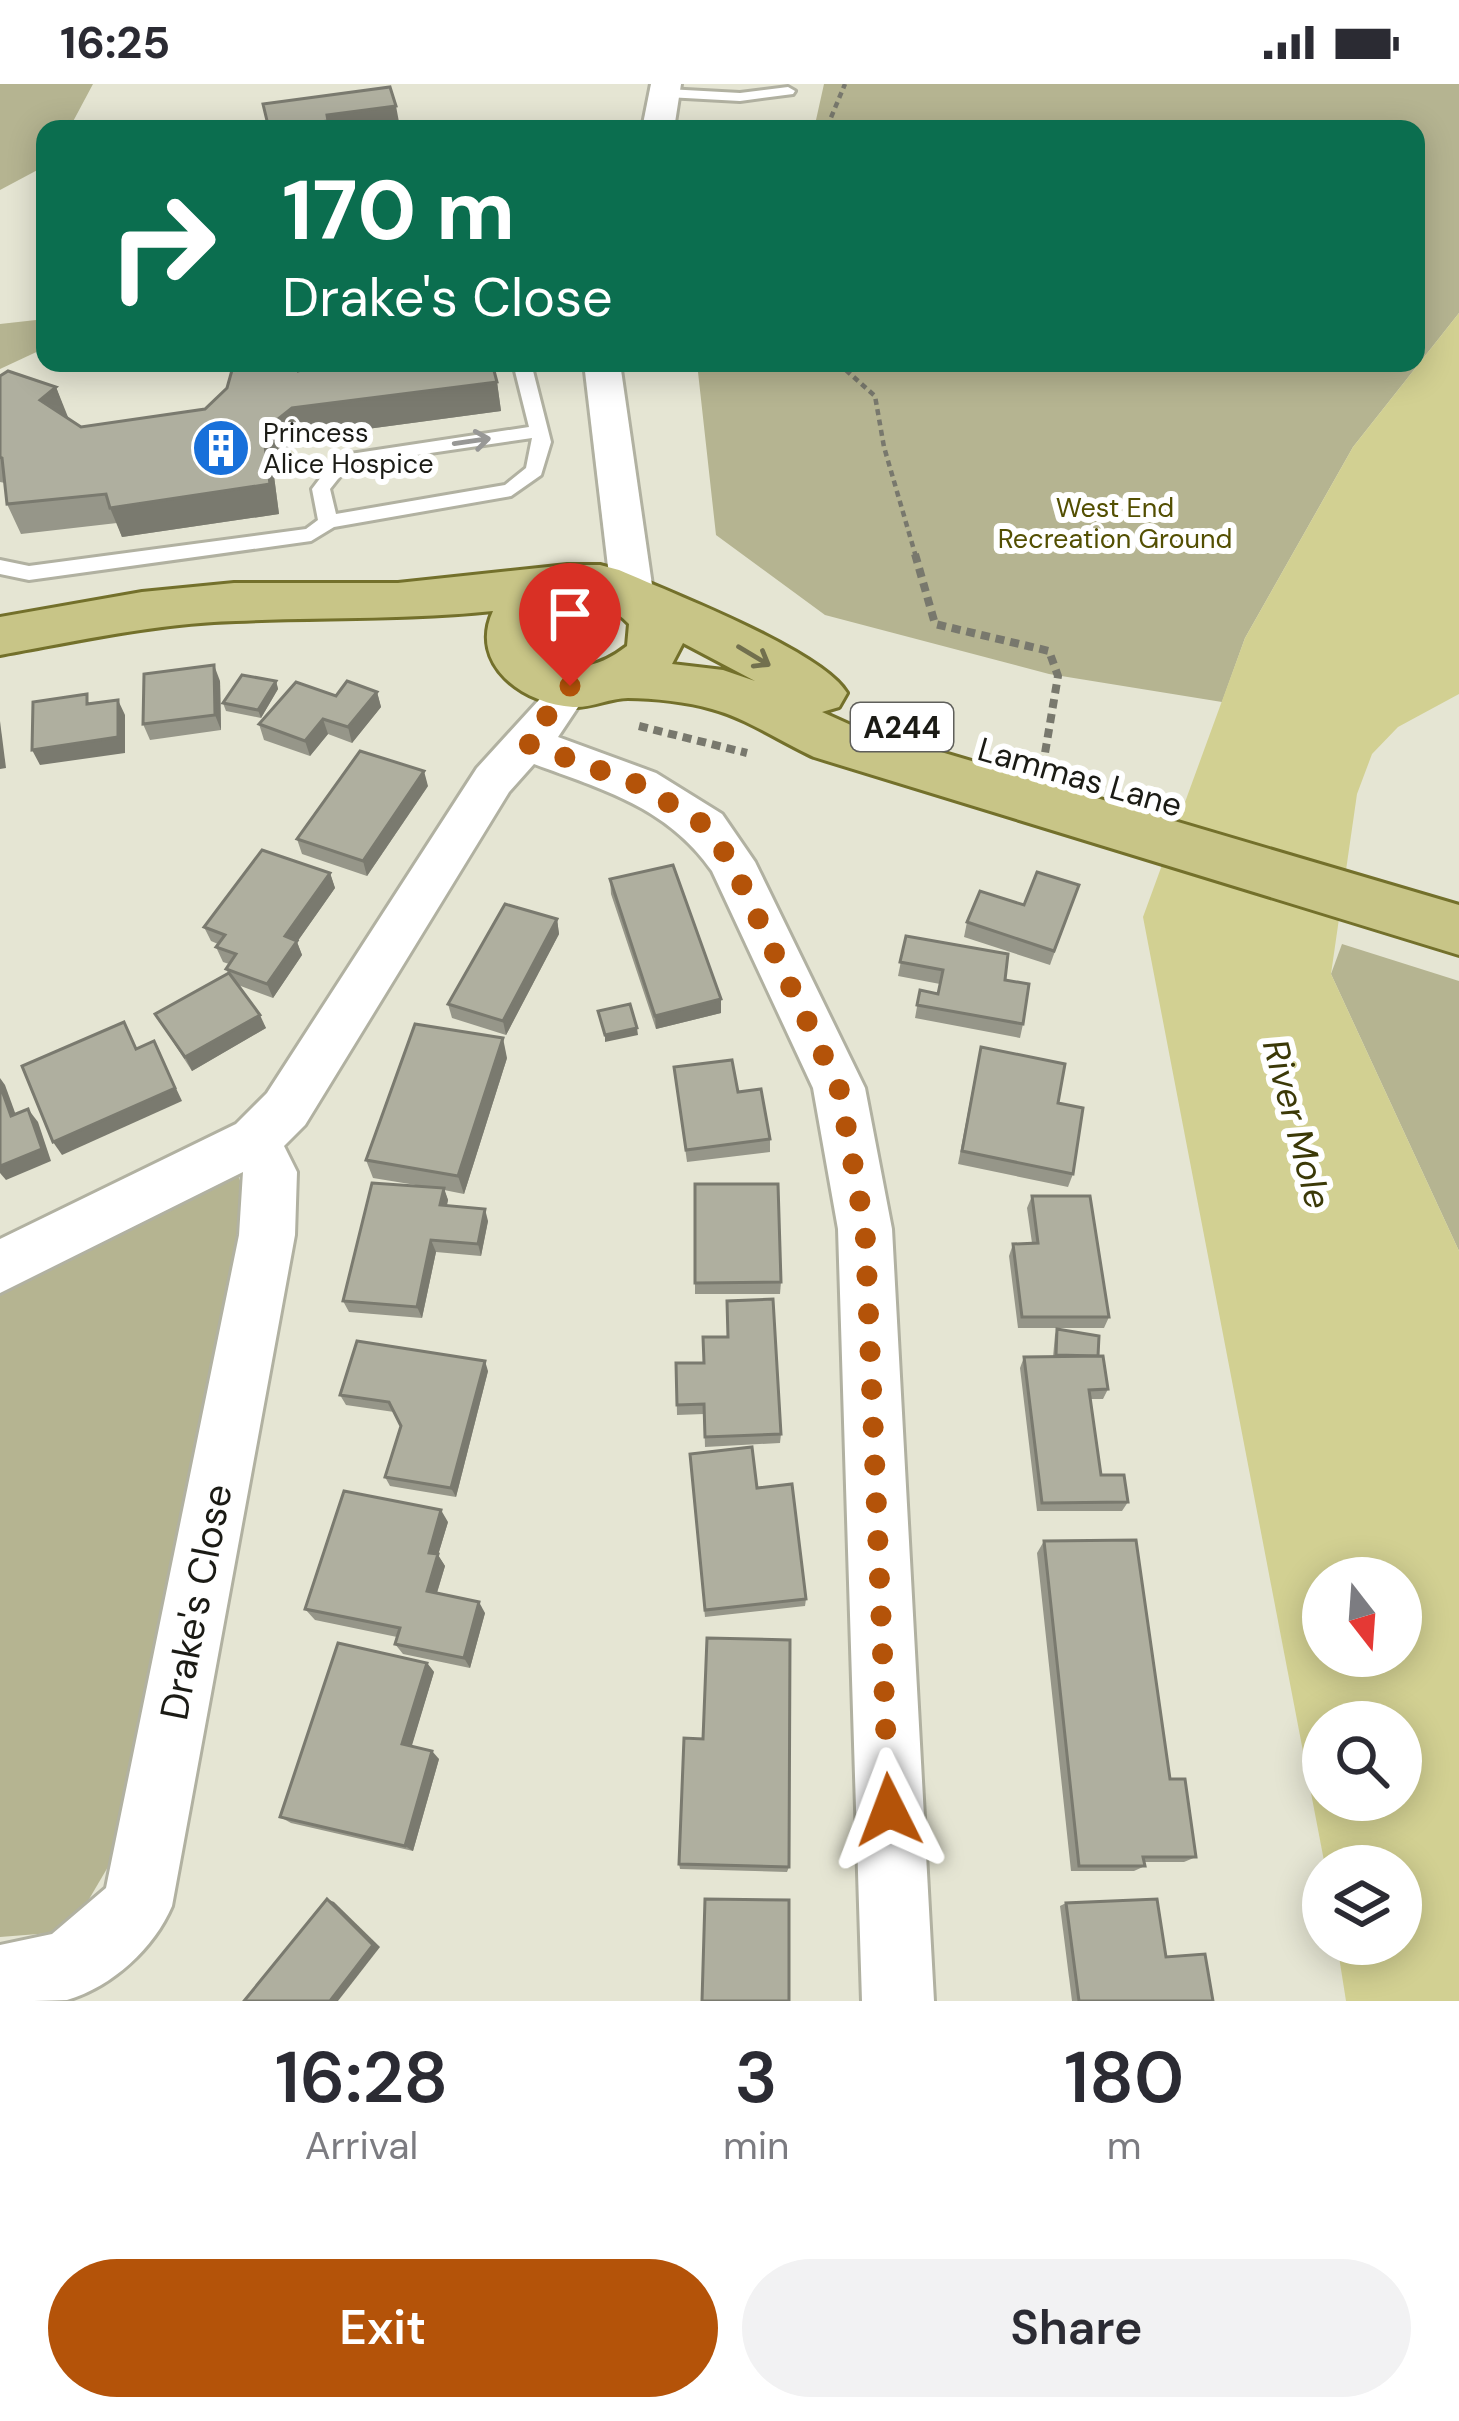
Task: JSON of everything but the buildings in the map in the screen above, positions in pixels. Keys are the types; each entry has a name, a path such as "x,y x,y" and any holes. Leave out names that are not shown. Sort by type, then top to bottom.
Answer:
{"main road":[{"path":"0,636 142,611 233,602 398,602 563,585 600,583 640,599 659,626 658,644 649,660 597,682 534,675 518,661 511,646 513,624 536,594 563,585"},
{"name":"Lammas Lane","path":"640,599 853,709 1042,766 1167,821"},
{"path":"398,602 465,618 511,646"},
{"name":"Lammas Lane","path":"597,682 723,690 834,742 1167,821 1450,914"}],"street":[{"path":"660,120 666,88"},
{"path":"603,372 620,514 640,599"},
{"path":"563,585 620,514"},
{"path":"0,1267 255,1139 286,1109 493,780 526,743 597,682"},
{"path":"526,743 640,785 706,826 731,862 839,1088 865,1229 898,2001"},
{"name":"Drake's Close","path":"0,1980 52,1975 97,1948 137,1906 267,1235 270,1172 255,1139"}],"lane":[{"path":"666,88 740,97 788,91"},
{"path":"0,567 29,573 311,536 328,522 511,490 535,471 542,442 524,372"},
{"path":"328,522 321,489 343,460 539,431"}],"path":[{"path":"830,120 845,84"},
{"path":"848,372 875,396 882,447 935,624 1049,651 1058,676 1042,766"}],"green space":[{"path":"0,84 93,84 74,120 36,120 36,171 0,190"},
{"name":"West End Recreation Ground","path":"824,84 1459,84 1459,313 1425,356 1425,120 816,120"},
{"path":"36,320 36,352 0,369 0,324"},
{"name":"West End Recreation Ground","path":"698,372 1412,372 1353,447 1245,638 1222,702 1049,674 825,615 716,535"},
{"path":"1342,944 1459,981 1459,1251 1331,974"},
{"path":"235,1168 245,1193 125,1838 85,1906 51,1933 0,1937 0,1285"}],"water":[{"name":"River Mole","path":"1459,313 1459,694 1398,727 1372,754 1357,794 1331,974 1459,1251 1459,2001 1346,2001 1340,1965 1422,1965 1422,1845 1321,1845 1316,1821 1422,1821 1422,1701 1302,1701 1302,1746 1143,917 1245,638 1353,447 1412,372 1425,372 1425,356"}],"place":[{"name":"Princess Alice Hospice","path":"221,448"}],"route":[{"path":"570,686 526,743 640,785 706,826 731,862 839,1088 865,1229 889,1810"}]}
